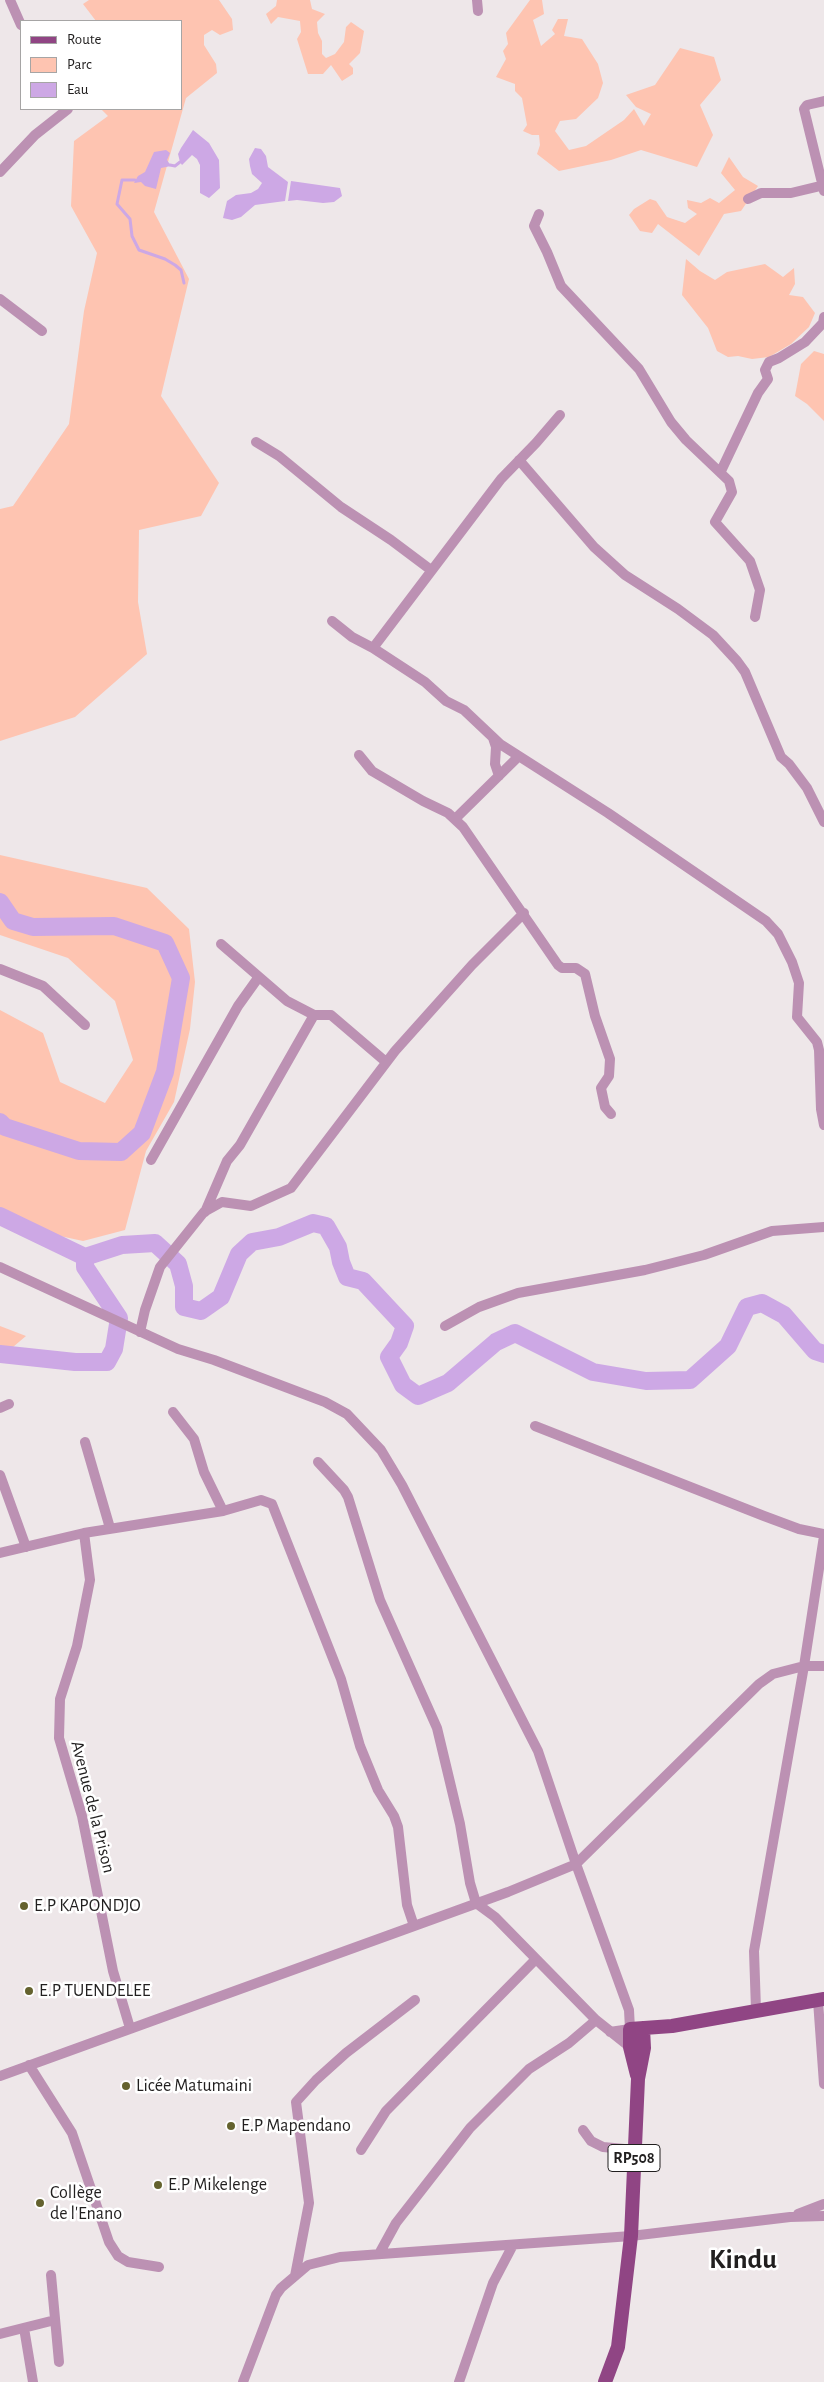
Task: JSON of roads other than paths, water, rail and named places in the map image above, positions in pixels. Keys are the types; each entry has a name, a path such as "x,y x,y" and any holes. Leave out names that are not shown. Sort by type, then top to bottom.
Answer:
{"main road":[{"path":"636,2028 672,2026 821,2000"},
{"path":"637,2048 672,2026"},
{"name":"RP508","path":"631,2236 638,2079 636,2028"},
{"path":"605,2382 618,2346 631,2236"}],"street":[{"path":"10,0 20,23"},
{"path":"477,0 478,11"},
{"path":"748,199 761,193 791,193 824,187 804,109 808,105 824,101"},
{"path":"0,172 35,135 67,110"},
{"path":"539,214 534,226 561,286 639,369 671,422 681,434 708,462 721,471 729,481 732,490 715,522 750,561 760,590 755,617"},
{"path":"0,299 42,331"},
{"path":"721,471 758,393 768,379 765,370 768,362 779,358 807,341 823,323 824,317"},
{"path":"374,648 501,479 560,415"},
{"path":"256,442 279,456 341,507 391,540 431,570"},
{"path":"519,460 594,547 625,575 678,609 713,635 737,661 745,672 781,757 789,764 807,788 824,822"},
{"path":"332,621 352,637 374,648 425,682 446,702 464,710 492,736 519,756 608,813 766,921 778,934 799,983 797,1017 817,1042 824,1125"},
{"path":"492,736 496,747 495,764 499,776"},
{"path":"359,755 372,771 455,819 464,827 558,965 562,968 576,968 585,974 595,1016 610,1059 609,1076 601,1088 605,1107 611,1114"},
{"path":"455,819 519,756"},
{"path":"204,1212 222,1202 251,1206 289,1190 300,1179 386,1062 472,965 524,913"},
{"path":"221,944 258,978 287,1001 314,1016 331,1016 386,1062"},
{"path":"0,969 43,986 85,1025"},
{"path":"151,1160 238,1006 258,978"},
{"path":"138,1331 160,1267 204,1212 227,1161 238,1149 314,1016"},
{"path":"445,1326 480,1307 518,1293 645,1270 687,1260 772,1231 824,1226"},
{"path":"0,1267 178,1349 214,1360 325,1402 347,1414 381,1450 402,1485 538,1751 576,1864 636,2028 610,2032"},
{"path":"174,1412 194,1439 204,1472 223,1511"},
{"path":"535,1426 799,1529 824,1535 804,1666 754,1951 756,2010"},
{"path":"85,1442 110,1528"},
{"path":"318,1462 344,1490 348,1497 380,1600 437,1728 460,1824 470,1883 476,1903 495,1917 596,2020 610,2032 637,2048"},
{"path":"0,1475 26,1547"},
{"path":"0,1553 84,1532 223,1511 261,1500 268,1500 275,1508 342,1679 360,1746 378,1790 394,1816 400,1844 407,1905 414,1926"},
{"name":"Avenue de la Prison","path":"84,1532 90,1580 77,1646 60,1699 59,1738 82,1816 113,1971 130,2028"},
{"path":"0,2076 414,1926 576,1864 759,1684 773,1674 804,1666 824,1666"},
{"path":"361,2150 386,2111 536,1959"},
{"path":"295,2276 310,2203 296,2102 316,2080 346,2053 415,2000"},
{"path":"821,2000 824,2084"},
{"path":"379,2254 396,2223 470,2128 529,2069 569,2043 596,2020"},
{"path":"29,2065 72,2134 109,2242 118,2256 128,2262 159,2267"},
{"path":"584,2130 591,2141 603,2147 635,2150"},
{"path":"790,2218 824,2204"},
{"path":"242,2382 276,2295 281,2288 308,2265 340,2257 631,2236 790,2218 824,2216"},
{"path":"459,2382 493,2284 513,2245"},
{"path":"51,2275 59,2362"},
{"path":"0,2334 55,2320"},
{"path":"24,2328 33,2382"}],"water":[{"path":"193,130 209,143 219,160 220,188 209,198 200,193 200,165 197,159 192,155 182,165 178,154"},
{"path":"255,148 261,149 266,156 268,167 288,182 285,201 255,205 241,217 232,220 223,218 227,201 236,195 251,193 258,189 262,183 252,174 250,166 249,159"},
{"path":"166,150 170,153 167,160 171,166 161,168 156,189 145,186 141,182 134,183 138,176 145,172 154,152"},
{"path":"291,181 340,188 342,196 334,202 288,201"}],"waterway":[{"path":"170,165 175,166 180,162"},
{"path":"135,180 122,180 117,204 130,219 132,236 139,250 165,259 181,270 184,283"},
{"path":"0,902 13,921 33,927 114,926 165,943 181,978 165,1072 142,1133 121,1152 79,1151 5,1127 0,1122"},
{"path":"0,1216 85,1257"},
{"path":"0,1354 75,1362 107,1362 114,1349 119,1318 85,1267 85,1257 122,1245 155,1243 178,1264 184,1286 184,1307 201,1311 221,1297 239,1254 252,1242 279,1237 313,1223 326,1226 338,1247 347,1277 363,1281 405,1326 399,1343 389,1357 403,1385 418,1396 448,1383 496,1342 515,1333 593,1372 646,1381 690,1380 728,1346 747,1307 762,1303 784,1315 815,1351 824,1354"}],"place":[{"name":"E.P KAPONDJO","path":"24,1906"},
{"name":"E.P TUENDELEE","path":"29,1991"},
{"name":"Licée Matumaini","path":"126,2086"},
{"name":"E.P Mapendano","path":"231,2126"},
{"name":"E.P Mikelenge","path":"158,2185"},
{"name":"Collège de l'Enano","path":"40,2203"}],"district":[{"name":"Kindu","path":"743,2260"}]}
